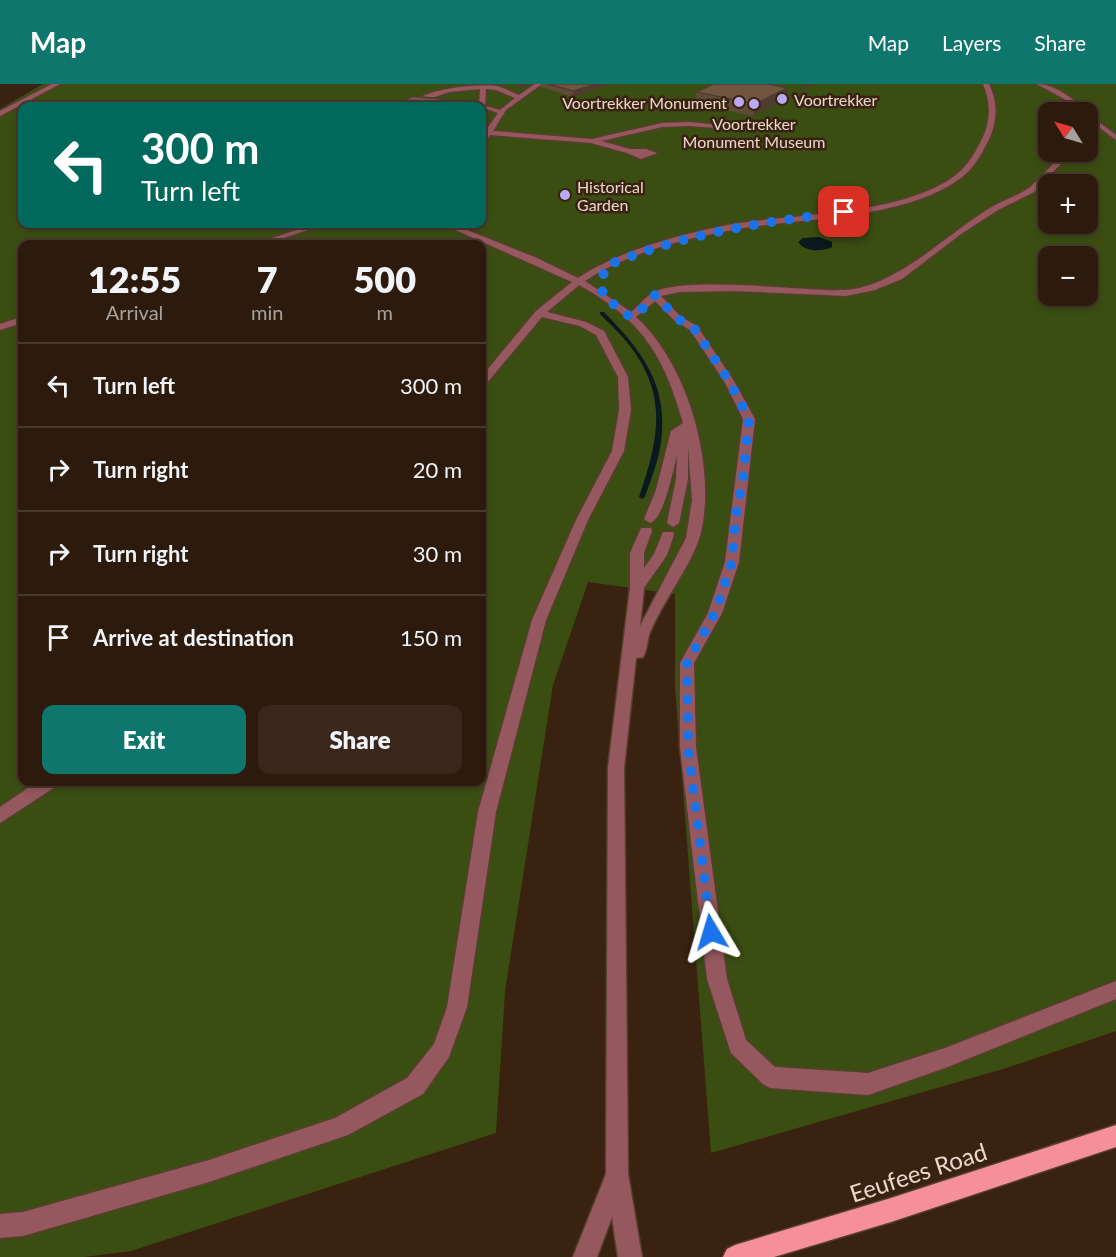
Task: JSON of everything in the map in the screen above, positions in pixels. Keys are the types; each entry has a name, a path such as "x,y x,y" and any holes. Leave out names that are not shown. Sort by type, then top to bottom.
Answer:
{"main road":[{"name":"Eeufees Road","path":"735,1257 891,1210 1116,1136"}],"street":[{"path":"23,102 57,84"},
{"path":"416,102 423,97 447,89 475,84 483,88"},
{"path":"486,136 501,112 539,84"},
{"path":"486,377 553,298 577,281 606,266 657,246 696,235 881,205 912,197 951,182 968,167 988,136 992,110 991,94 986,84"},
{"path":"1040,84 1071,102"},
{"path":"1054,91 1060,84"},
{"path":"483,88 486,85 496,85 519,98"},
{"path":"482,102 483,88"},
{"path":"0,114 18,105"},
{"path":"486,108 501,112"},
{"path":"591,141 662,125 689,124 758,129"},
{"path":"1098,124 1116,138"},
{"path":"488,133 591,141 630,151"},
{"path":"630,317 642,309 655,295 680,289 733,288 846,293 872,288 898,277 958,232 995,208 1031,190 1059,162"},
{"path":"271,240 309,228"},
{"path":"455,228 484,240"},
{"path":"479,228 485,237 498,246"},
{"path":"486,241 577,281 603,296 630,317 660,351 675,379 696,448 698,524 693,538 642,635 616,768"},
{"path":"603,296 601,282 606,266"},
{"path":"655,295 678,319 694,328 729,381 749,419 732,562 715,613 687,663 688,747 717,979 738,1046 771,1077 868,1084 945,1058 1116,990"},
{"path":"0,1226 23,1224 209,1171 340,1127 415,1086 442,1050 457,1007 487,812 539,620 582,520 618,451 625,410 623,377 600,333 583,324 539,313"},
{"path":"0,327 18,321"},
{"path":"630,1257 617,1174 616,768 637,588 637,553 662,490 683,402"},
{"path":"637,588 660,555 670,529 682,479 683,402"},
{"path":"0,816 43,786"},
{"path":"585,1257 617,1174"}],"green space":[{"path":"43,84 1116,84 1116,1031 1003,1069 711,1153 675,687 675,594 588,582 553,685 505,991 496,1133 131,1251 84,1257 0,1257 0,109"}],"shaded area":[{"path":"819,237 832,242 832,247 813,250 805,248 798,242 803,238"}],"building":[{"path":"548,84 596,84 573,91"},
{"path":"713,84 768,84 787,88 755,104 696,92"},
{"path":"412,96 452,100 449,102 403,102"}],"waterway":[{"path":"602,313 623,334 639,355 651,376 657,397 660,420 658,444 642,497"}],"place":[{"name":"Voortrekker","path":"782,99"},
{"name":"Voortrekker Monument","path":"739,102"},
{"name":"Voortrekker Monument Museum","path":"754,104"},
{"name":"Historical Garden","path":"565,195"}],"route":[{"path":"711,932 688,747 687,663 715,613 732,562 749,419 729,381 694,328 678,319 655,295 642,309 630,317 603,296 601,282 606,266 657,246 731,228 844,212"}]}
